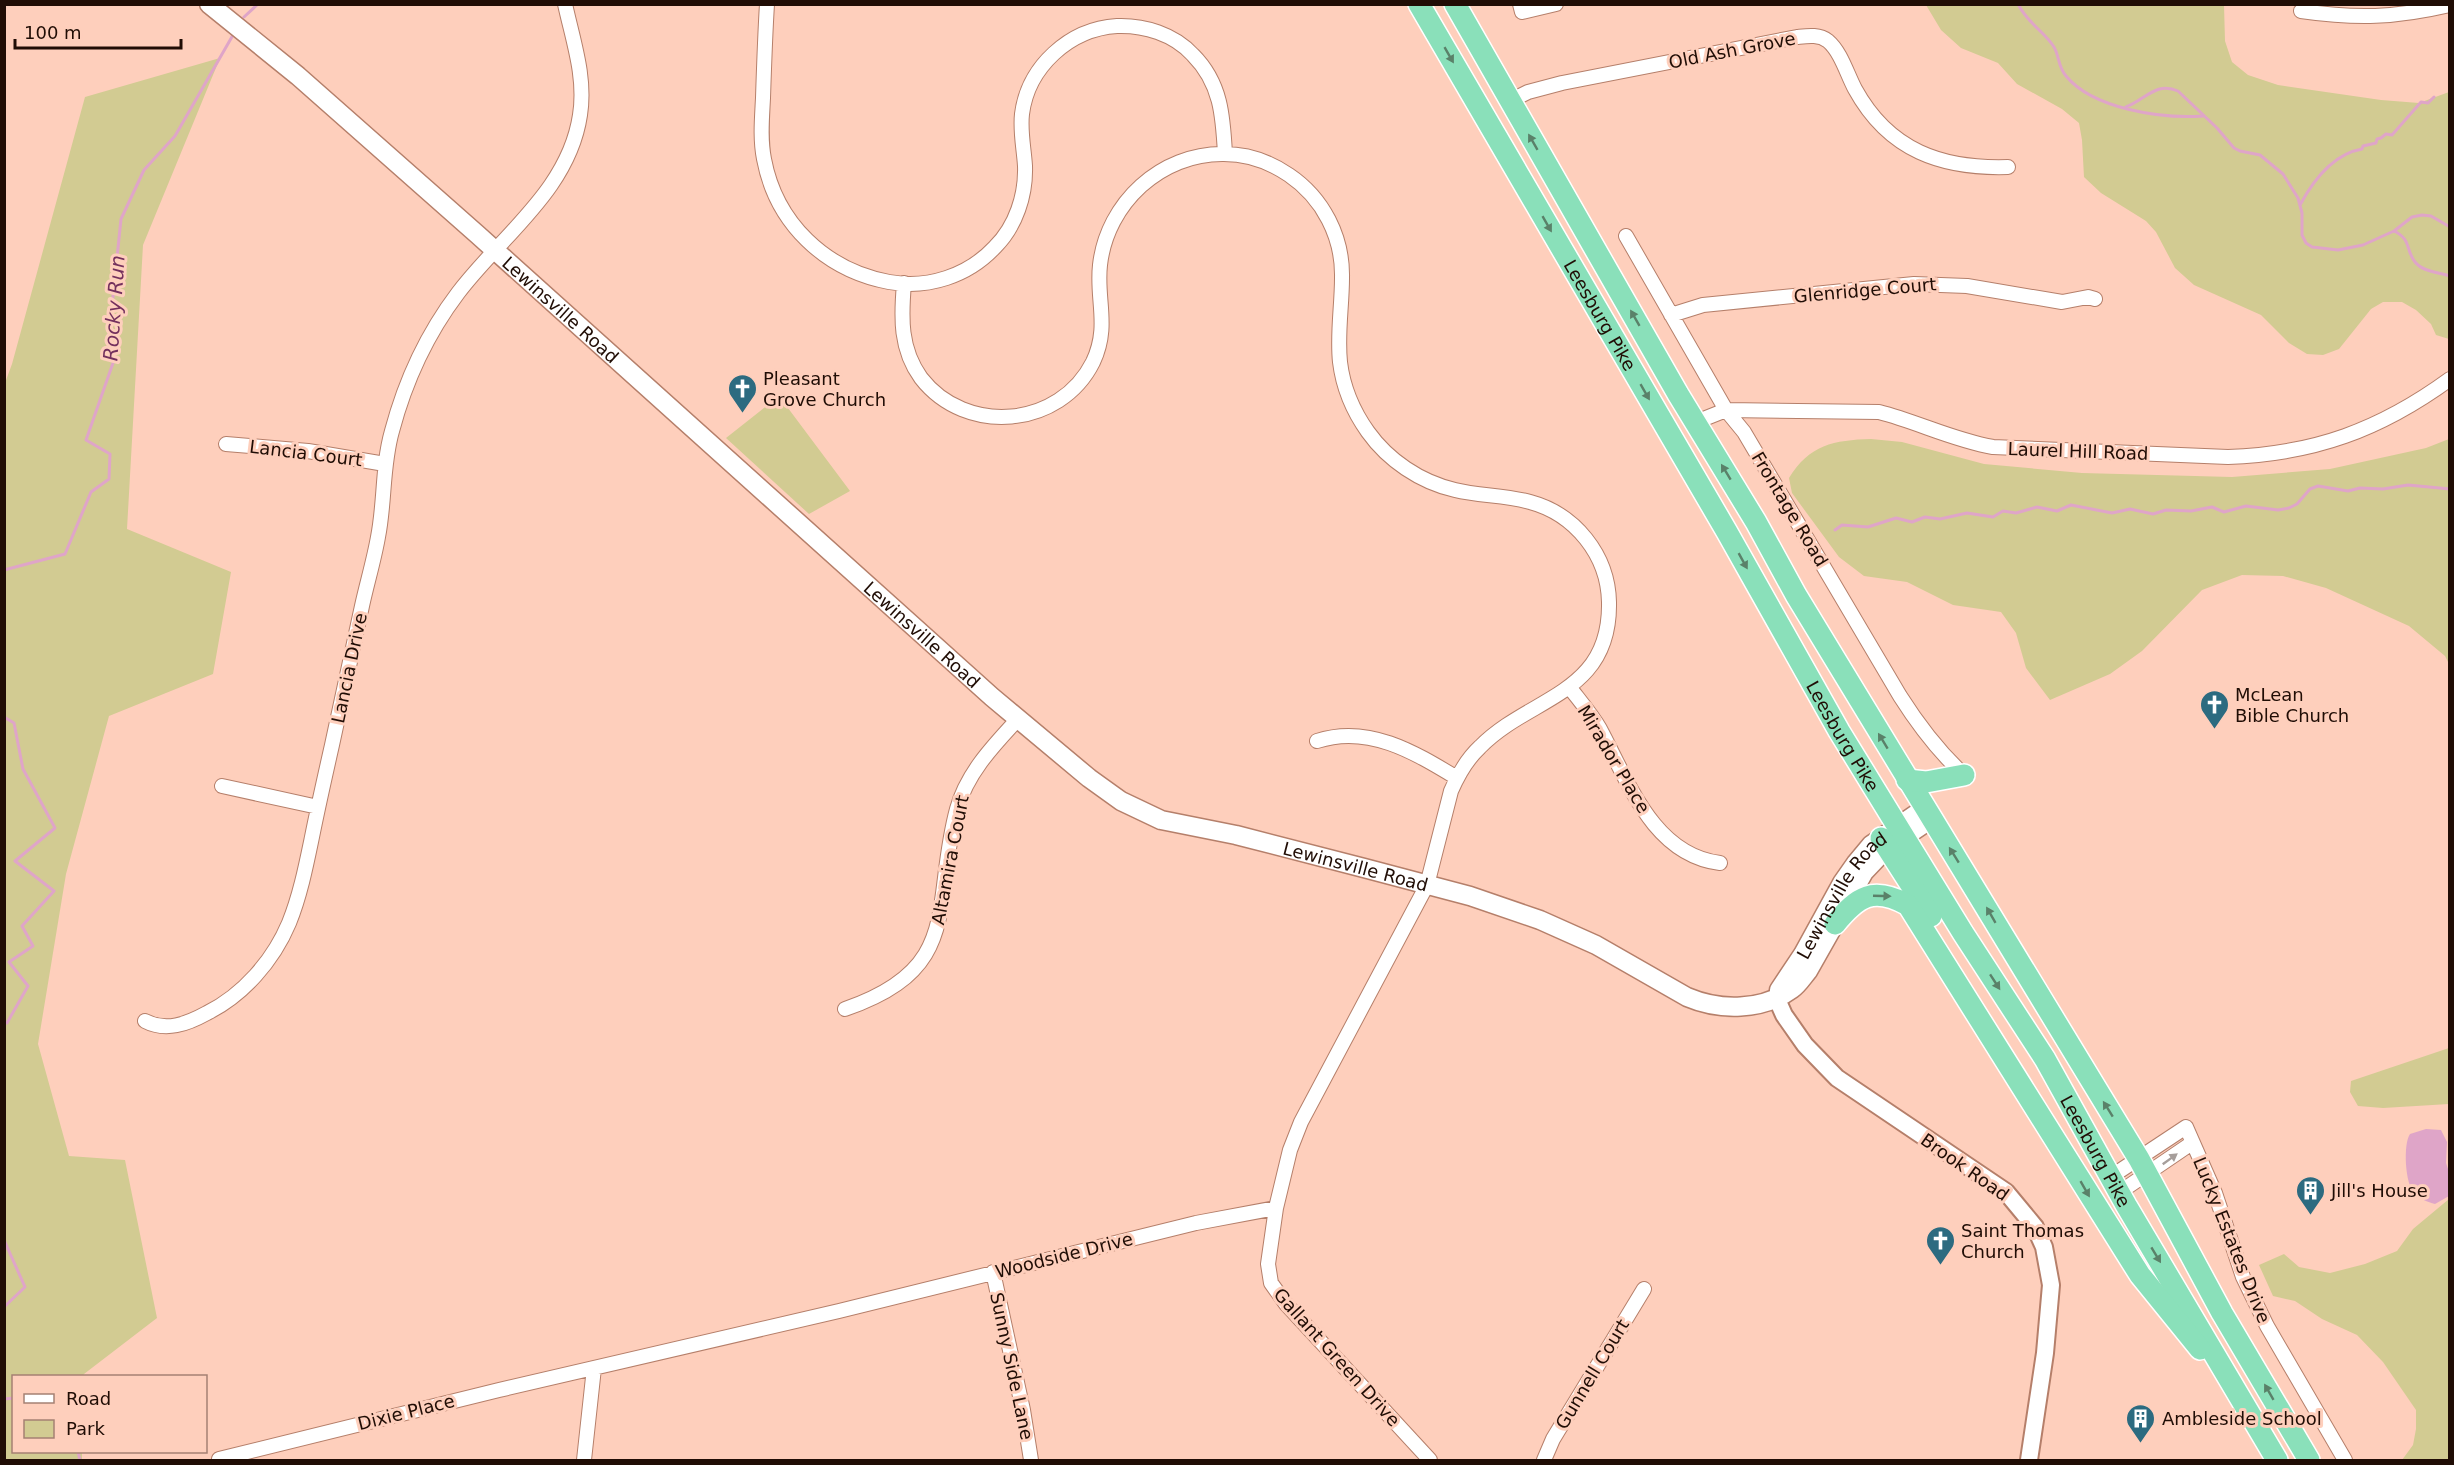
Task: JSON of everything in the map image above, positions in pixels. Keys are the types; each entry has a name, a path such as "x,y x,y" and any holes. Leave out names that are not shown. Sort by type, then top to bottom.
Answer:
{"highway":[{"name":"Leesburg Pike","path":"1419,4 1727,532 1822,701 1893,837 1963,933 2044,1059 2277,1461"},
{"name":"Leesburg Pike","path":"1455,4 1696,422 1907,780 2143,1167 2222,1313 2309,1461"},
{"path":"1907,780 1926,782 1964,775"},
{"path":"1835,924 1849,906 1858,900 1874,895 1892,896 1908,904 2140,1275 2248,1411"}],"main road":[{"name":"Lewinsville Road","path":"208,4 298,76 1018,719 1089,778 1141,812 1173,823 1236,835 1470,896 1569,932 1701,1003 1738,1007 1776,997 1796,986 1808,971 1864,872 1893,837"},
{"name":"Lewinsville Road","path":"1776,997 1783,982 1803,954 1842,883 1871,845 1893,837 1928,814"}],"street":[{"name":"Lancia Drive","path":"145,1021 154,1026 167,1027 197,1018 233,996 266,963 284,934 296,903 378,538 384,498 385,464 392,431 402,401 429,338 460,291 558,176 576,136 582,94 580,71 565,4"},
{"path":"766,4 762,136 767,170 776,197 794,226 823,254 857,273 904,284 940,280 970,268 997,246 1008,231 1022,199 1024,180 1022,131 1026,98 1040,68 1051,55 1078,36 1110,27 1135,27 1161,33 1189,50 1201,63 1217,91 1222,108 1225,154"},
{"path":"1520,4 1522,12 1556,4"},
{"path":"2301,10 2333,16 2369,17 2410,14 2450,6"},
{"name":"Old Ash Grove","path":"1510,101 1528,92 1562,82 1797,37 1817,37 1823,38 1833,46 1865,104 1904,143 1928,156 1952,164 1978,168 2008,167"},
{"path":"904,284 901,316 906,348 918,372 934,392 962,410 995,418 1029,414 1049,407 1062,398 1083,377 1099,345 1103,311 1099,285 1102,249 1116,215 1140,186 1170,166 1204,155 1225,154 1264,162 1288,174 1310,193 1331,224 1341,259 1339,341 1344,382 1360,420 1383,450 1414,474 1454,490 1517,499 1546,507 1571,523 1592,547 1601,564 1607,582 1609,615 1600,648 1592,663 1570,688 1495,734 1469,759 1456,778 1427,885 1301,1122 1284,1170 1276,1208"},
{"name":"Frontage Road","path":"1626,236 1726,410 1744,432 1922,731 1964,775"},
{"name":"Glenridge Court","path":"1671,315 1703,305 1914,284 1968,286 2062,302 2088,297 2095,299"},
{"name":"Laurel Hill Road","path":"1696,422 1726,410 1879,412 1903,418 1956,439 2002,448 2228,457 2259,456 2307,448 2373,426 2422,400 2450,380"},
{"name":"Lancia Court","path":"226,444 308,451 385,464"},
{"name":"Mirador Place","path":"1570,688 1598,727 1627,784 1653,822 1682,851 1705,861 1720,863"},
{"name":"Altamira Court","path":"845,1009 897,986 920,962 930,947 940,914 953,829 965,788 987,753 1018,719"},
{"path":"1317,741 1344,736 1375,738 1408,751 1456,778"},
{"path":"222,786 318,807"},
{"name":"Brook Road","path":"1776,997 1784,1015 1804,1046 1837,1078 2006,1192 2035,1227 2044,1247 2051,1285 2045,1353 2029,1461"},
{"name":"Lucky Estates Drive","path":"2143,1167 2186,1127 2215,1192 2244,1277 2267,1326 2345,1461"},
{"name":"Lucky Estates Drive","path":"2116,1184 2143,1167 2192,1143"},
{"name":"Woodside Drive","path":"594,1368 839,1311 1196,1223 1276,1208"},
{"name":"Gallant Green Drive","path":"1276,1208 1268,1264 1271,1283 1286,1304 1430,1461"},
{"name":"Sunny Side Lane","path":"993,1272 1023,1410 1031,1461"},
{"name":"Gunnell Court","path":"1544,1461 1553,1439 1644,1289"},
{"path":"584,1461 594,1368"},
{"name":"Dixie Place","path":"219,1459 594,1368"}],"green space":[{"path":"1926,5 2224,5 2225,41 2232,62 2248,75 2278,85 2381,100 2419,103 2449,92 2449,339 2436,335 2431,324 2416,310 2402,302 2383,302 2371,309 2339,349 2323,355 2307,354 2289,343 2261,315 2194,285 2175,268 2156,232 2146,221 2101,193 2084,177 2079,123 2062,109 2017,84 1998,63 1961,48 1941,30"},
{"path":"220,58 143,245 127,529 231,572 213,674 109,716 66,874 38,1044 69,1156 125,1160 157,1318 84,1375 12,1375 12,1453 82,1453 82,1460 5,1460 5,383 85,97"},
{"path":"779,396 850,491 809,514 726,438"},
{"path":"1871,439 1902,442 1984,464 2082,473 2232,477 2330,469 2426,448 2449,439 2449,664 2445,656 2409,626 2326,588 2283,576 2242,575 2202,590 2142,651 2110,674 2050,700 2026,668 2016,633 2001,612 1953,605 1907,582 1864,576 1839,557 1792,493 1789,478 1805,458 1814,451 1834,443"},
{"path":"2449,1048 2449,1104 2383,1108 2358,1106 2350,1092 2351,1081"},
{"path":"2449,1199 2449,1460 2402,1460 2413,1445 2416,1410 2383,1362 2357,1335 2322,1319 2295,1301 2273,1296 2259,1265 2284,1254 2299,1267 2330,1273 2365,1264 2397,1251 2413,1229"}],"shaded area":[{"path":"2426,1129 2441,1130 2447,1142 2449,1196 2435,1204 2421,1199 2414,1193 2407,1173 2406,1146 2410,1134"}],"waterway":[{"name":"Rocky Run","path":"244,17 258,4"},
{"path":"2018,4 2026,17 2054,47 2061,69 2066,76 2093,97 2129,110 2168,116 2203,116"},
{"name":"Rocky Run","path":"4,570 65,554 91,492 109,479 110,454 86,440 113,363 109,335 121,219 144,170 175,136 233,35"},
{"path":"2126,107 2163,88 2178,91 2217,128 2234,148 2260,155 2283,174 2298,198 2302,213 2302,235 2306,243 2312,247 2338,250 2363,245 2394,231 2412,217 2422,215 2431,216 2450,227"},
{"path":"2300,205 2318,177 2333,162 2362,149 2363,146 2376,143 2377,139 2386,134 2392,135 2421,102 2428,103 2434,97"},
{"path":"2394,231 2406,241 2418,265 2426,270 2450,276"},
{"path":"1835,530 1842,525 1868,527 1896,518 1912,522 1925,517 1940,519 1967,513 1993,517 2003,511 2016,513 2037,507 2057,511 2071,505 2112,513 2130,509 2153,514 2166,510 2191,511 2212,507 2224,512 2246,506 2278,510 2297,504 2310,489 2318,486 2348,491 2408,485 2450,489"},
{"name":"Rocky Run","path":"4,717 14,723 23,769 55,828 15,861 54,891 22,926 33,946 9,962 28,986 7,1023 4,1022"},
{"name":"Rocky Run","path":"4,1240 25,1287 4,1307"},
{"name":"Rocky Run","path":"4,1399 12,1398"},
{"name":"Rocky Run","path":"78,1453 80,1460"}],"place":[{"name":"Pleasant Grove Church","path":"742,414"},
{"name":"McLean Bible Church","path":"2214,730"},
{"name":"Jill's House","path":"2310,1216"},
{"name":"Saint Thomas Church","path":"1940,1266"},
{"name":"Ambleside School","path":"2141,1444"}]}
